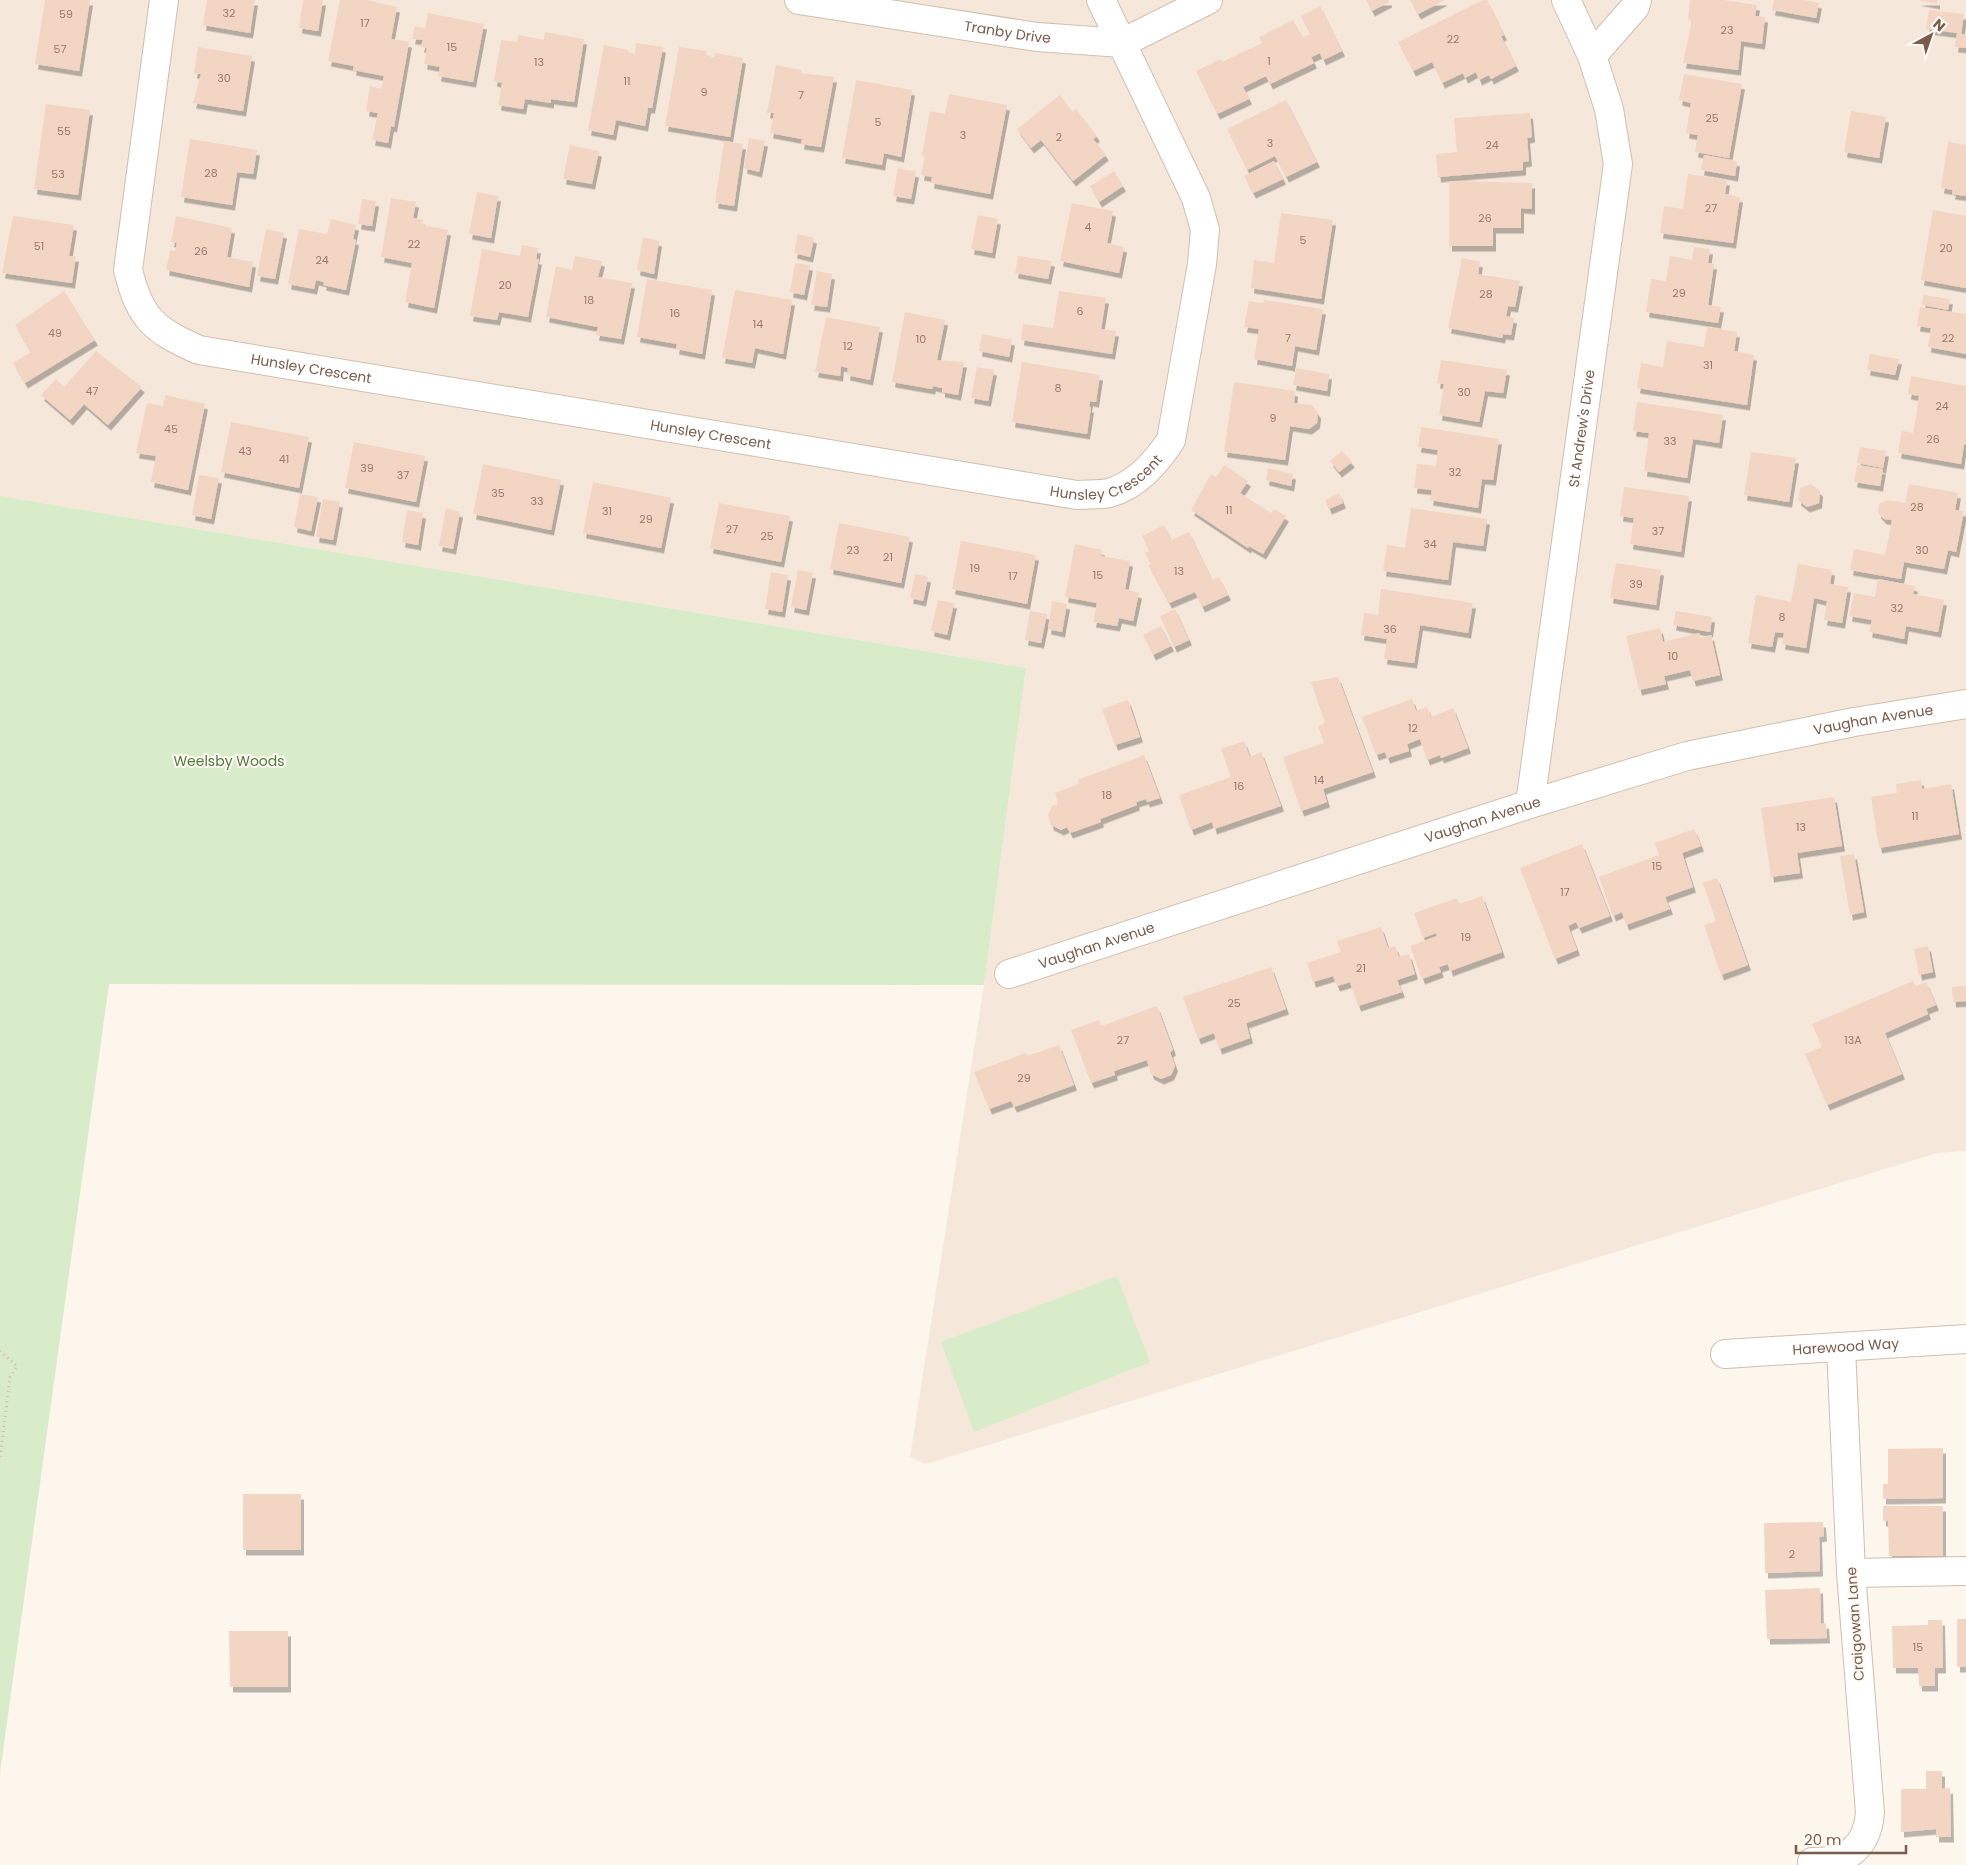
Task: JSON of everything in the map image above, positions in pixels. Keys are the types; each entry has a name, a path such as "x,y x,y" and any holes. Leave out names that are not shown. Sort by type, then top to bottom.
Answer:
{"street":[{"name":"Hunsley Crescent","path":"164,0 128,270 135,299 151,322 172,338 199,350 1077,495 1109,493 1136,479 1156,462 1171,440 1202,264 1204,230 1196,198 1100,0"},
{"name":"Tranby Drive","path":"799,0 1037,37 1122,43"},
{"path":"1122,43 1208,0"},
{"name":"St Andrew's Drive","path":"1530,804 1618,164 1609,110 1592,56 1566,0"},
{"path":"1592,56 1636,7 1637,0"},
{"name":"Vaughan Avenue","path":"1009,974 1530,804 1687,756 1854,722 1966,704"},
{"name":"Harewood Way","path":"1725,1354 1966,1339"},
{"name":"Craigowan Lane","path":"1812,1862 1840,1859 1852,1852 1862,1840 1868,1827 1870,1813 1851,1573 1841,1347"},
{"path":"1851,1573 1966,1572"}],"path":[{"path":"0,1351 17,1366 10,1378 0,1459"}],"shaded area":[{"path":"0,0 1966,0 1966,1151 1937,1153 926,1464 910,1457 984,985 1026,668 0,496"}],"green space":[{"name":"Weelsby Woods","path":"0,496 1026,668 984,985 109,984 0,1773"},
{"path":"1117,1276 1150,1362 974,1432 941,1342"}],"building":[{"path":"45,0 90,0 79,71 35,64"},
{"path":"207,0 255,0 250,33 203,25"},
{"path":"303,0 323,0 318,31 299,28"},
{"path":"340,0 367,0 397,7 391,39 409,42 394,127 391,126 388,143 372,140 378,113 366,111 370,86 381,89 384,76 353,70 354,66 328,61"},
{"path":"1366,0 1389,0 1389,2 1372,11"},
{"path":"1410,0 1445,0 1418,14"},
{"path":"1483,0 1487,0 1504,35 1501,36 1516,66 1491,79 1489,75 1479,80 1476,72 1465,78 1463,73 1442,83 1432,62 1413,71 1398,42"},
{"path":"1690,0 1723,0 1757,5 1755,16 1765,17 1762,44 1741,41 1738,70 1683,63 1692,20 1688,20"},
{"path":"1774,0 1804,0 1819,3 1816,18 1772,10"},
{"path":"1917,0 1937,0 1937,4"},
{"path":"1320,6 1342,51 1323,60 1320,53 1311,57 1314,63 1270,84 1266,76 1243,87 1249,99 1217,114 1196,71 1221,59 1222,62 1262,43 1259,37 1293,20 1302,37 1310,34 1301,16"},
{"path":"1929,10 1964,14 1961,34 1966,35 1966,48 1955,47 1957,33 1926,29"},
{"path":"428,13 484,24 473,82 438,76 440,67 424,64 427,48 421,47 423,40 412,39 415,26 425,28"},
{"path":"545,32 584,39 574,102 551,99 551,103 525,99 523,109 498,105 502,83 494,81 501,40 517,42 518,35 544,40"},
{"path":"636,43 663,47 652,108 648,108 645,126 616,120 613,135 588,130 604,45 628,50 628,52 635,54"},
{"path":"198,47 252,56 243,111 193,103 201,74 194,73"},
{"path":"679,47 707,51 705,56 714,57 715,53 743,58 730,137 665,126"},
{"path":"776,65 801,70 801,73 834,77 821,147 801,144 802,139 770,133 774,113 767,113"},
{"path":"1684,74 1742,84 1729,158 1695,152 1698,135 1686,133 1691,103 1679,100"},
{"path":"856,80 912,90 901,157 884,153 882,165 842,158"},
{"path":"949,94 1007,105 990,194 931,183 932,177 921,175 925,156 922,155 930,111 945,114"},
{"path":"1060,95 1073,112 1076,109 1097,136 1093,139 1106,155 1073,181 1041,140 1031,148 1017,129"},
{"path":"1286,100 1317,162 1286,177 1275,156 1247,170 1227,129"},
{"path":"46,104 90,110 78,195 34,189"},
{"path":"1851,111 1886,117 1879,158 1844,152"},
{"path":"1530,113 1532,137 1527,138 1529,161 1523,162 1523,170 1438,177 1436,154 1457,152 1454,118"},
{"path":"749,138 765,141 759,172 744,168"},
{"path":"190,139 257,150 253,174 237,172 232,205 181,197"},
{"path":"724,141 743,144 734,206 715,203"},
{"path":"1948,142 1966,145 1966,196 1952,194 1953,190 1941,188"},
{"path":"570,145 599,151 592,184 563,179"},
{"path":"1704,155 1737,161 1735,176 1701,170"},
{"path":"1274,161 1283,179 1253,193 1244,176"},
{"path":"898,168 916,172 911,199 893,196"},
{"path":"1114,171 1123,186 1099,202 1090,186"},
{"path":"1688,174 1727,180 1725,194 1740,197 1733,243 1660,233 1664,206 1683,209"},
{"path":"1449,181 1532,183 1532,209 1521,208 1521,228 1493,228 1493,246 1449,246"},
{"path":"477,192 498,196 491,238 469,234"},
{"path":"391,198 416,202 413,218 423,220 422,225 448,230 434,308 405,302 412,263 381,257"},
{"path":"362,199 376,201 372,226 358,224"},
{"path":"1072,203 1113,211 1107,243 1124,247 1119,273 1060,261"},
{"path":"1933,210 1966,216 1966,288 1921,280"},
{"path":"1281,213 1333,220 1321,299 1251,288 1254,260 1274,263"},
{"path":"978,215 998,219 992,253 971,249"},
{"path":"13,216 74,225 69,256 76,256 72,283 2,273"},
{"path":"176,216 232,228 227,257 253,262 249,287 166,270 170,250 175,251 177,243 171,242"},
{"path":"331,219 356,225 353,239 356,240 346,290 323,285 324,282 316,280 314,289 288,284 299,229 327,234"},
{"path":"266,229 284,233 275,279 257,276"},
{"path":"798,234 814,238 810,257 794,253"},
{"path":"643,237 659,241 654,274 637,270"},
{"path":"522,245 538,248 536,259 539,259 528,317 499,312 497,320 470,316 482,249 520,256"},
{"path":"1694,247 1710,249 1708,263 1714,264 1708,305 1721,307 1718,323 1646,312 1651,279 1666,281 1670,256 1692,260"},
{"path":"575,256 602,261 598,277 632,283 621,339 596,335 598,327 546,317 556,266 572,270"},
{"path":"1018,256 1052,261 1048,279 1015,273"},
{"path":"1462,258 1480,262 1478,274 1520,281 1515,307 1508,306 1506,316 1514,318 1511,335 1503,334 1502,338 1448,328"},
{"path":"795,263 810,265 804,295 790,292"},
{"path":"817,271 832,274 827,307 811,305"},
{"path":"647,279 712,290 702,354 676,349 677,344 637,337"},
{"path":"735,290 792,300 783,354 755,348 752,363 722,358"},
{"path":"64,291 95,340 25,383 13,363 31,352 15,325"},
{"path":"1059,291 1106,298 1101,329 1116,331 1112,354 1021,340 1023,324 1053,328"},
{"path":"1923,295 1950,299 1948,310 1922,305"},
{"path":"1264,300 1323,309 1316,350 1295,346 1292,366 1254,359 1259,329 1244,327 1249,301 1263,303"},
{"path":"1920,307 1966,314 1966,354 1928,347 1931,328 1917,326"},
{"path":"905,312 945,320 937,360 964,362 958,395 942,392 942,388 933,386 932,389 892,382"},
{"path":"826,317 880,327 870,380 847,375 848,368 841,366 840,376 815,372"},
{"path":"1707,327 1737,332 1734,351 1754,355 1747,405 1637,388 1641,363 1663,367 1667,341 1704,347"},
{"path":"982,334 1012,340 1009,357 979,351"},
{"path":"96,351 142,387 108,425 84,404 70,420 41,395 56,379 64,387"},
{"path":"1870,354 1899,359 1895,375 1867,370"},
{"path":"1441,360 1507,370 1503,393 1485,391 1479,422 1439,415 1444,384 1437,383"},
{"path":"1022,362 1100,375 1096,402 1090,401 1089,407 1091,407 1087,434 1012,422"},
{"path":"977,367 994,370 988,401 971,398"},
{"path":"1296,368 1329,374 1327,391 1293,385"},
{"path":"1911,376 1966,386 1966,445 1964,444 1961,464 1898,453 1902,431 1913,433 1916,417 1919,396 1908,394"},
{"path":"1234,382 1295,391 1294,403 1312,405 1318,413 1317,423 1309,429 1290,426 1285,460 1224,452"},
{"path":"165,395 205,404 188,490 151,482 156,456 136,453 147,403 163,406"},
{"path":"1637,402 1723,415 1719,443 1693,439 1687,478 1644,471 1649,433 1633,431"},
{"path":"231,422 309,437 299,488 221,472"},
{"path":"1421,427 1499,439 1493,480 1482,479 1478,508 1430,500 1432,490 1414,488 1417,464 1436,466 1438,450 1418,447"},
{"path":"354,442 425,456 416,502 345,488"},
{"path":"1860,447 1886,451 1883,468 1857,463"},
{"path":"1342,451 1352,462 1339,472 1330,461"},
{"path":"1751,452 1796,458 1789,502 1744,495"},
{"path":"483,464 561,480 551,530 473,514"},
{"path":"1224,465 1248,481 1240,493 1271,513 1274,509 1286,516 1263,554 1249,546 1248,548 1191,510 1211,474 1216,477"},
{"path":"1857,465 1883,469 1880,486 1854,482"},
{"path":"1268,468 1293,474 1291,486 1266,480"},
{"path":"199,475 219,478 211,519 192,515"},
{"path":"593,482 671,498 661,548 583,533"},
{"path":"1811,484 1820,491 1819,503 1807,507 1798,500 1800,488"},
{"path":"1909,484 1958,493 1955,510 1964,511 1956,552 1948,550 1944,569 1904,562 1901,579 1850,570 1854,549 1885,555 1892,520 1884,519 1878,513 1879,504 1887,500 1905,503"},
{"path":"1624,487 1689,496 1681,552 1630,544 1634,518 1620,516"},
{"path":"1339,493 1343,503 1329,509 1325,500"},
{"path":"300,494 318,497 311,531 294,527"},
{"path":"323,499 340,502 333,540 316,537"},
{"path":"719,503 790,516 781,562 710,548"},
{"path":"446,508 460,512 453,549 439,546"},
{"path":"1411,508 1487,519 1483,546 1453,542 1448,580 1383,571 1387,545 1405,548"},
{"path":"407,510 423,513 418,545 402,542"},
{"path":"839,523 910,537 901,583 830,569"},
{"path":"1164,525 1171,540 1189,532 1212,580 1219,577 1228,595 1202,607 1195,592 1169,603 1148,565 1151,564 1145,553 1149,551 1142,536"},
{"path":"961,541 1036,555 1027,604 952,589"},
{"path":"1075,544 1102,550 1101,556 1130,561 1125,589 1139,593 1133,621 1119,618 1117,626 1093,622 1097,603 1065,597"},
{"path":"1616,563 1661,570 1656,605 1610,598"},
{"path":"1798,564 1832,570 1830,584 1848,587 1842,623 1824,620 1827,601 1814,598 1806,648 1782,644 1784,633 1775,632 1772,647 1748,643 1756,595 1791,602"},
{"path":"798,570 813,573 806,610 791,607"},
{"path":"771,572 788,575 782,612 765,609"},
{"path":"915,574 928,577 923,601 910,598"},
{"path":"1878,579 1915,586 1913,594 1944,600 1938,632 1906,626 1904,639 1869,632 1872,620 1849,616 1854,593 1875,597"},
{"path":"1381,589 1473,603 1468,633 1420,625 1414,663 1384,659 1387,639 1361,635 1364,613 1378,615"},
{"path":"938,600 954,603 947,635 931,631"},
{"path":"1052,601 1067,604 1062,632 1048,629"},
{"path":"1175,609 1189,640 1174,647 1160,616"},
{"path":"1030,611 1047,614 1041,643 1025,640"},
{"path":"1676,611 1712,617 1710,632 1673,625"},
{"path":"1161,626 1171,646 1153,655 1143,635"},
{"path":"1660,628 1663,642 1699,633 1700,638 1711,635 1720,675 1693,681 1690,670 1664,676 1666,684 1639,690 1626,636"},
{"path":"1338,677 1373,772 1323,789 1327,802 1301,811 1283,757 1324,743 1318,726 1325,723 1311,682"},
{"path":"1412,699 1416,711 1427,707 1431,717 1453,708 1468,748 1441,758 1440,755 1427,760 1420,739 1407,744 1409,751 1387,758 1385,752 1376,755 1362,717"},
{"path":"1128,700 1140,737 1115,745 1102,709"},
{"path":"1244,741 1250,757 1261,752 1281,806 1214,829 1212,822 1191,830 1179,795 1231,777 1221,749"},
{"path":"1144,755 1160,798 1147,802 1146,799 1136,802 1137,805 1100,819 1101,822 1070,833 1067,827 1061,830 1051,825 1048,815 1052,806 1058,804 1055,793 1079,784 1078,780"},
{"path":"1921,780 1922,789 1951,784 1959,834 1879,848 1871,797 1897,793 1896,784"},
{"path":"1834,797 1842,846 1797,853 1800,873 1771,877 1761,808"},
{"path":"1694,829 1701,846 1682,853 1693,887 1665,897 1670,909 1626,925 1622,912 1613,916 1599,877 1659,855 1655,843"},
{"path":"1582,844 1610,916 1579,928 1576,922 1568,926 1577,950 1555,959 1520,868"},
{"path":"1854,854 1864,912 1850,915 1840,856"},
{"path":"1717,878 1748,965 1721,975 1704,925 1716,921 1703,883"},
{"path":"1482,896 1502,952 1450,971 1448,964 1439,967 1441,972 1422,979 1410,946 1437,936 1436,933 1423,938 1414,913 1457,898 1459,904"},
{"path":"1381,927 1388,948 1395,946 1399,957 1409,954 1415,974 1397,980 1402,992 1358,1006 1350,982 1337,986 1333,976 1313,982 1307,963 1341,952 1337,941"},
{"path":"1928,946 1933,972 1919,975 1914,949"},
{"path":"1271,967 1286,1009 1246,1023 1250,1038 1219,1049 1214,1033 1198,1039 1183,997"},
{"path":"1913,981 1916,986 1926,982 1936,1005 1926,1009 1928,1014 1885,1033 1902,1074 1827,1105 1805,1054 1822,1047 1812,1024"},
{"path":"1966,986 1966,1001 1953,1002 1952,987"},
{"path":"1157,1006 1173,1050 1170,1052 1175,1066 1171,1075 1161,1079 1151,1074 1147,1060 1114,1071 1115,1075 1091,1083 1071,1030 1099,1020 1101,1026"},
{"path":"1059,1045 1074,1085 1014,1107 1011,1101 989,1109 974,1072 1026,1053 1027,1056"},
{"path":"1943,1448 1943,1498 1883,1499 1883,1484 1888,1484 1888,1449"},
{"path":"243,1494 301,1494 301,1550 243,1550"},
{"path":"1883,1506 1943,1506 1943,1556 1889,1556 1888,1521 1883,1521"},
{"path":"1823,1522 1824,1536 1819,1537 1820,1571 1765,1573 1764,1523"},
{"path":"1820,1588 1821,1624 1826,1623 1827,1638 1767,1639 1765,1590"},
{"path":"1957,1619 1966,1619 1966,1667 1957,1667"},
{"path":"1928,1620 1942,1620 1943,1668 1935,1668 1935,1686 1919,1686 1918,1668 1893,1668 1892,1626 1928,1625"},
{"path":"229,1631 288,1631 288,1687 230,1687"},
{"path":"1926,1771 1942,1771 1942,1789 1950,1788 1951,1837 1936,1837 1936,1829 1901,1832 1901,1789 1926,1789"}]}
